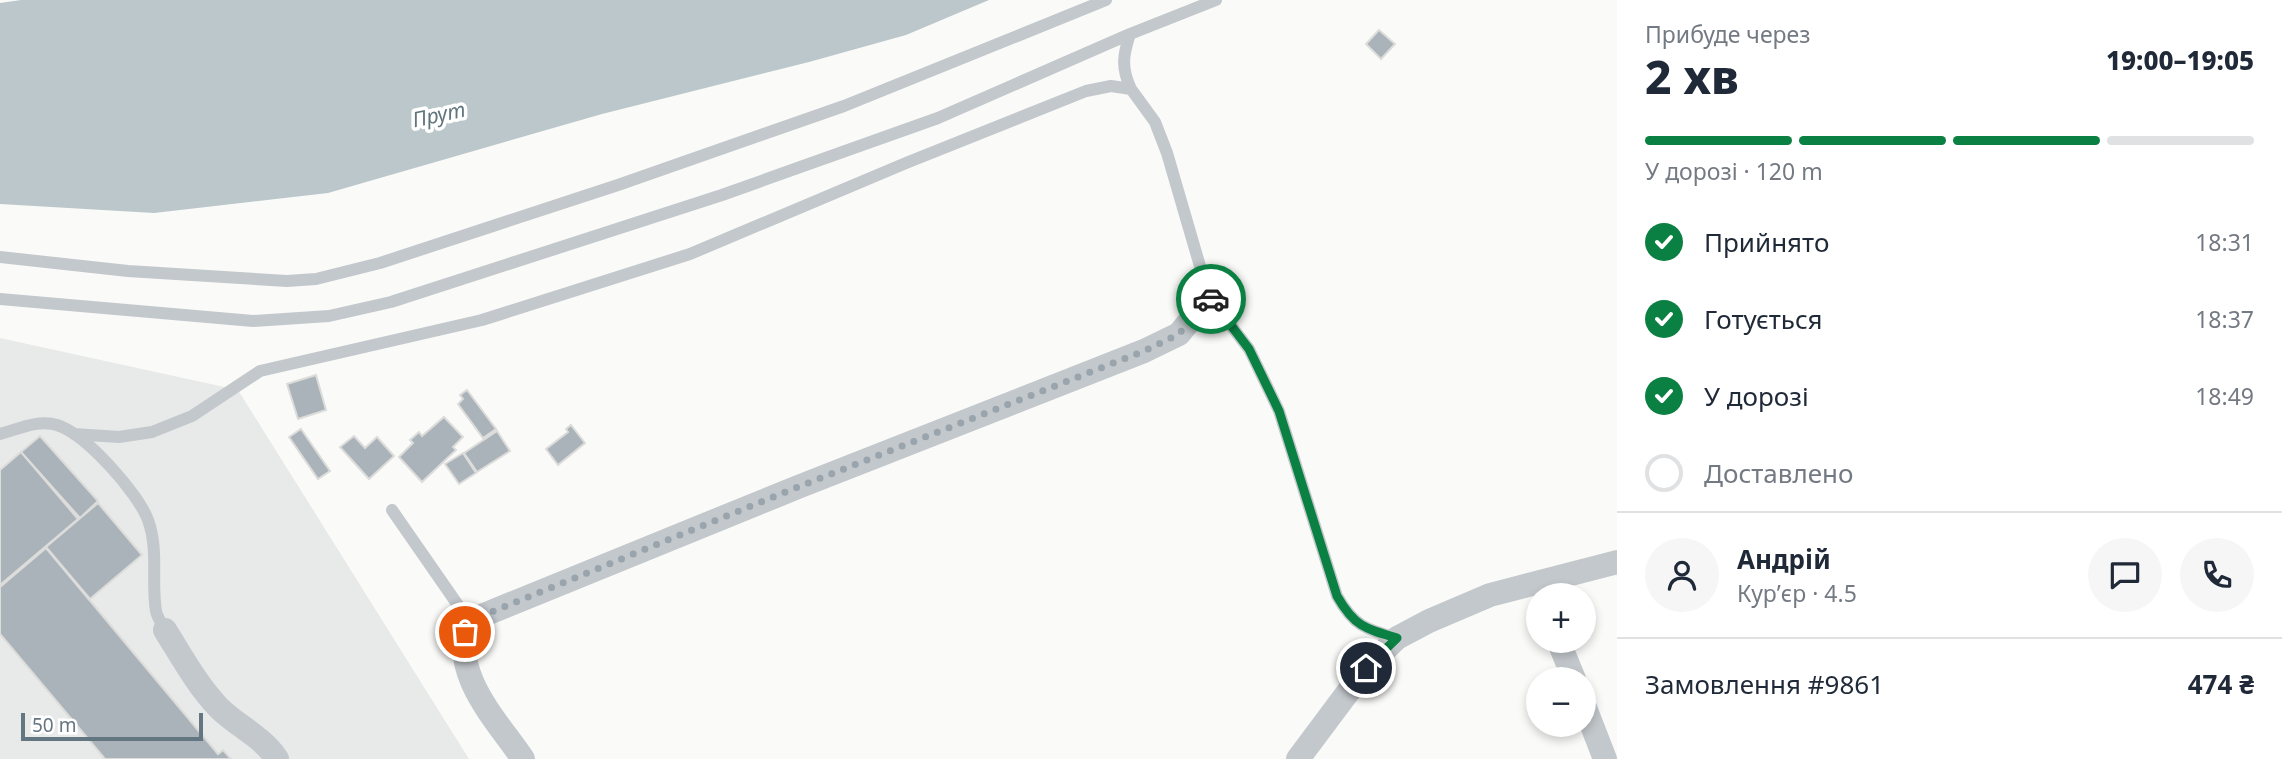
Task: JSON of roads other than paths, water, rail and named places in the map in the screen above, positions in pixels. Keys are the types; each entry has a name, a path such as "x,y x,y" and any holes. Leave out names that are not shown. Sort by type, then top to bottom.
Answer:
{"street":[{"path":"523,759 471,683 464,660 465,632 469,621 798,487 1144,351 1179,334 1209,297"},
{"path":"1552,583 1574,572 1617,562"},
{"path":"1298,759 1366,668 1397,638 1490,595 1526,591"},
{"path":"165,630 192,673 218,706 268,746 277,759"},
{"path":"1596,736 1605,759"}],"lane":[{"path":"0,257 128,271 287,281 329,276 380,263 592,194 844,106 1106,0"},
{"path":"0,299 253,321 329,316 391,302 722,195 938,118 1130,34 1216,0"},
{"path":"1130,34 1123,54 1123,73 1155,122 1167,153 1209,297 1249,349 1279,411 1337,596 1349,616 1370,630 1397,638"},
{"path":"74,434 120,437 152,432 192,416 260,371 482,320 690,254 1086,91 1111,86 1131,89"},
{"path":"0,434 38,423 57,425 74,434 125,483 148,520 155,555 156,612 165,630"},
{"path":"392,510 469,621"}],"water":[{"name":"Прут","path":"21,0 989,0 906,35 602,114 328,193 154,213 0,204 0,3"}]}
